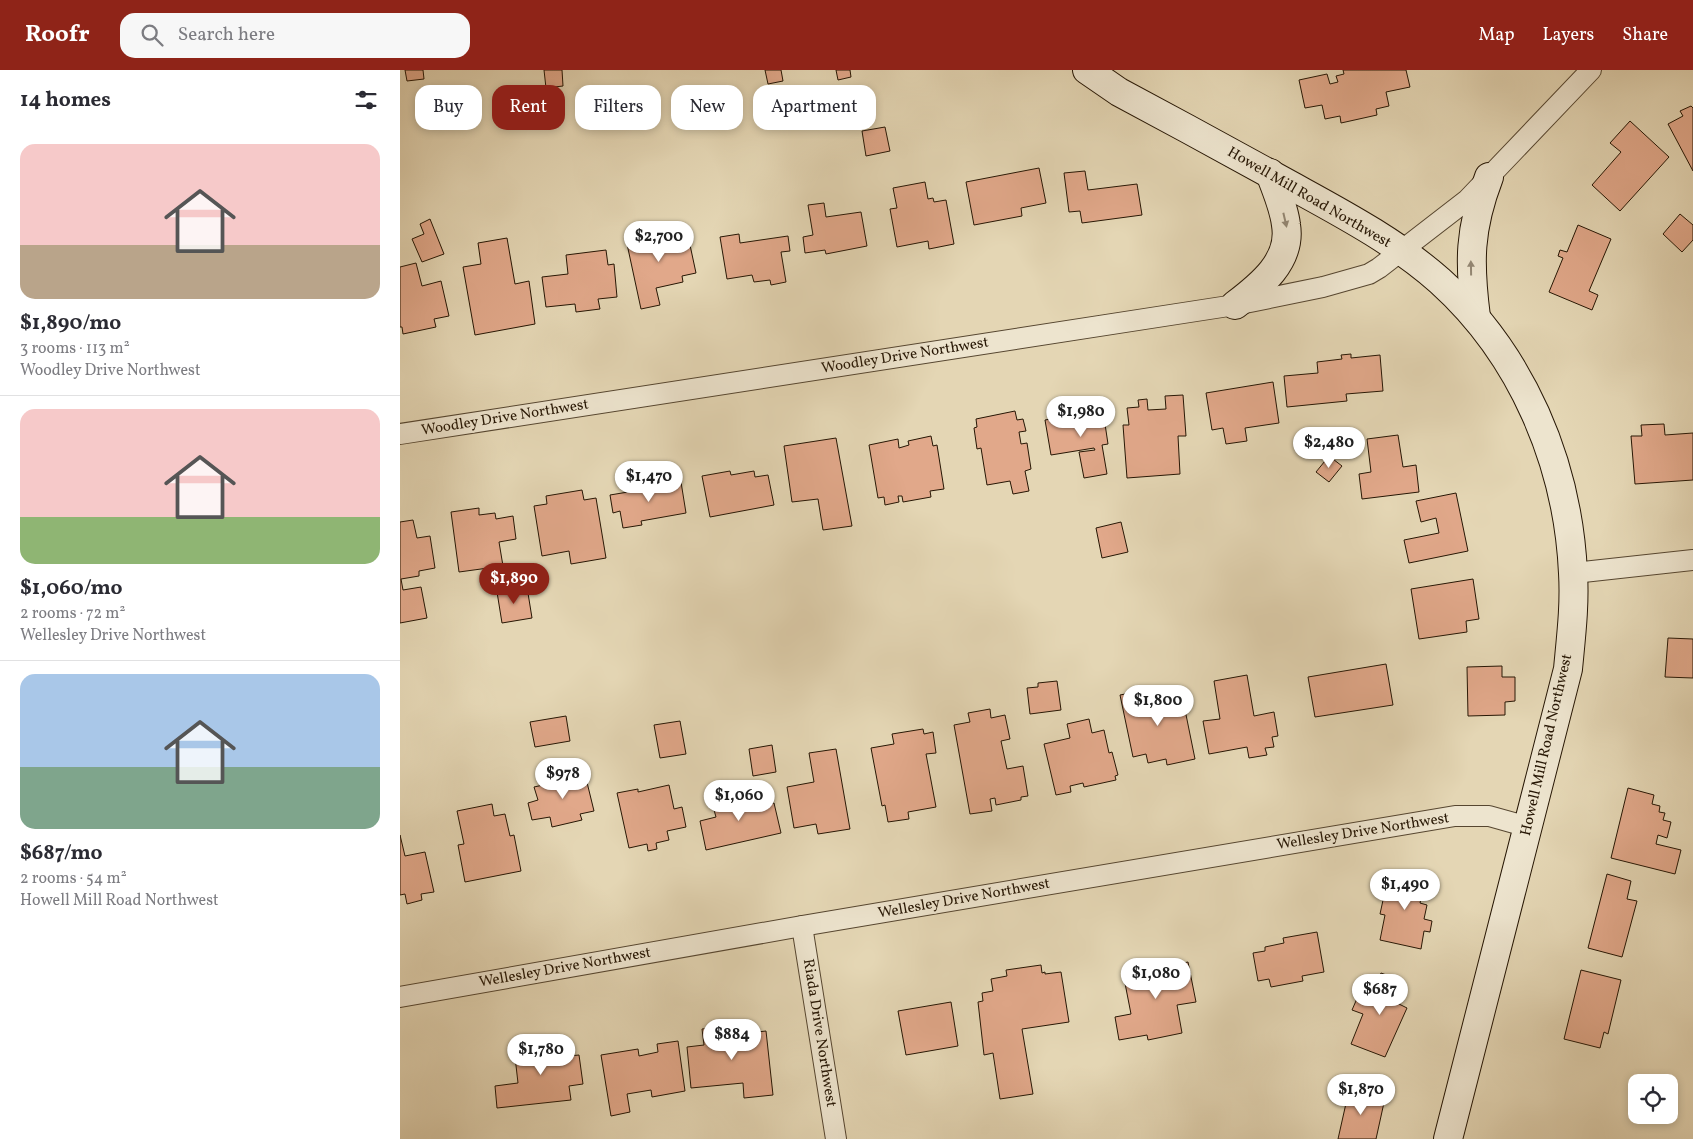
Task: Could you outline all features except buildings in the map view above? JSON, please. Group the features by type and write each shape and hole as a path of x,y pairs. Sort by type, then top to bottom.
{"main road":[{"name":"Howell Mill Road Northwest","path":"1088,70 1119,92 1357,222 1402,251 1440,281 1476,316 1500,347 1523,386 1542,428 1561,488 1569,524 1574,573 1573,623 1568,669 1448,1139"},
{"path":"1235,305 1277,266 1284,250 1287,238 1286,225 1270,174"},
{"path":"1476,316 1470,268 1471,250 1478,212 1489,177"}],"street":[{"name":"Woodley Drive Northwest","path":"400,434 1235,305 1283,297 1369,274 1402,251 1467,200 1591,70"},
{"path":"1574,573 1693,560"},
{"name":"Wellesley Drive Northwest","path":"400,997 802,926 1455,816 1489,816 1528,827"},
{"name":"Riada Drive Northwest","path":"802,926 836,1139"}]}
